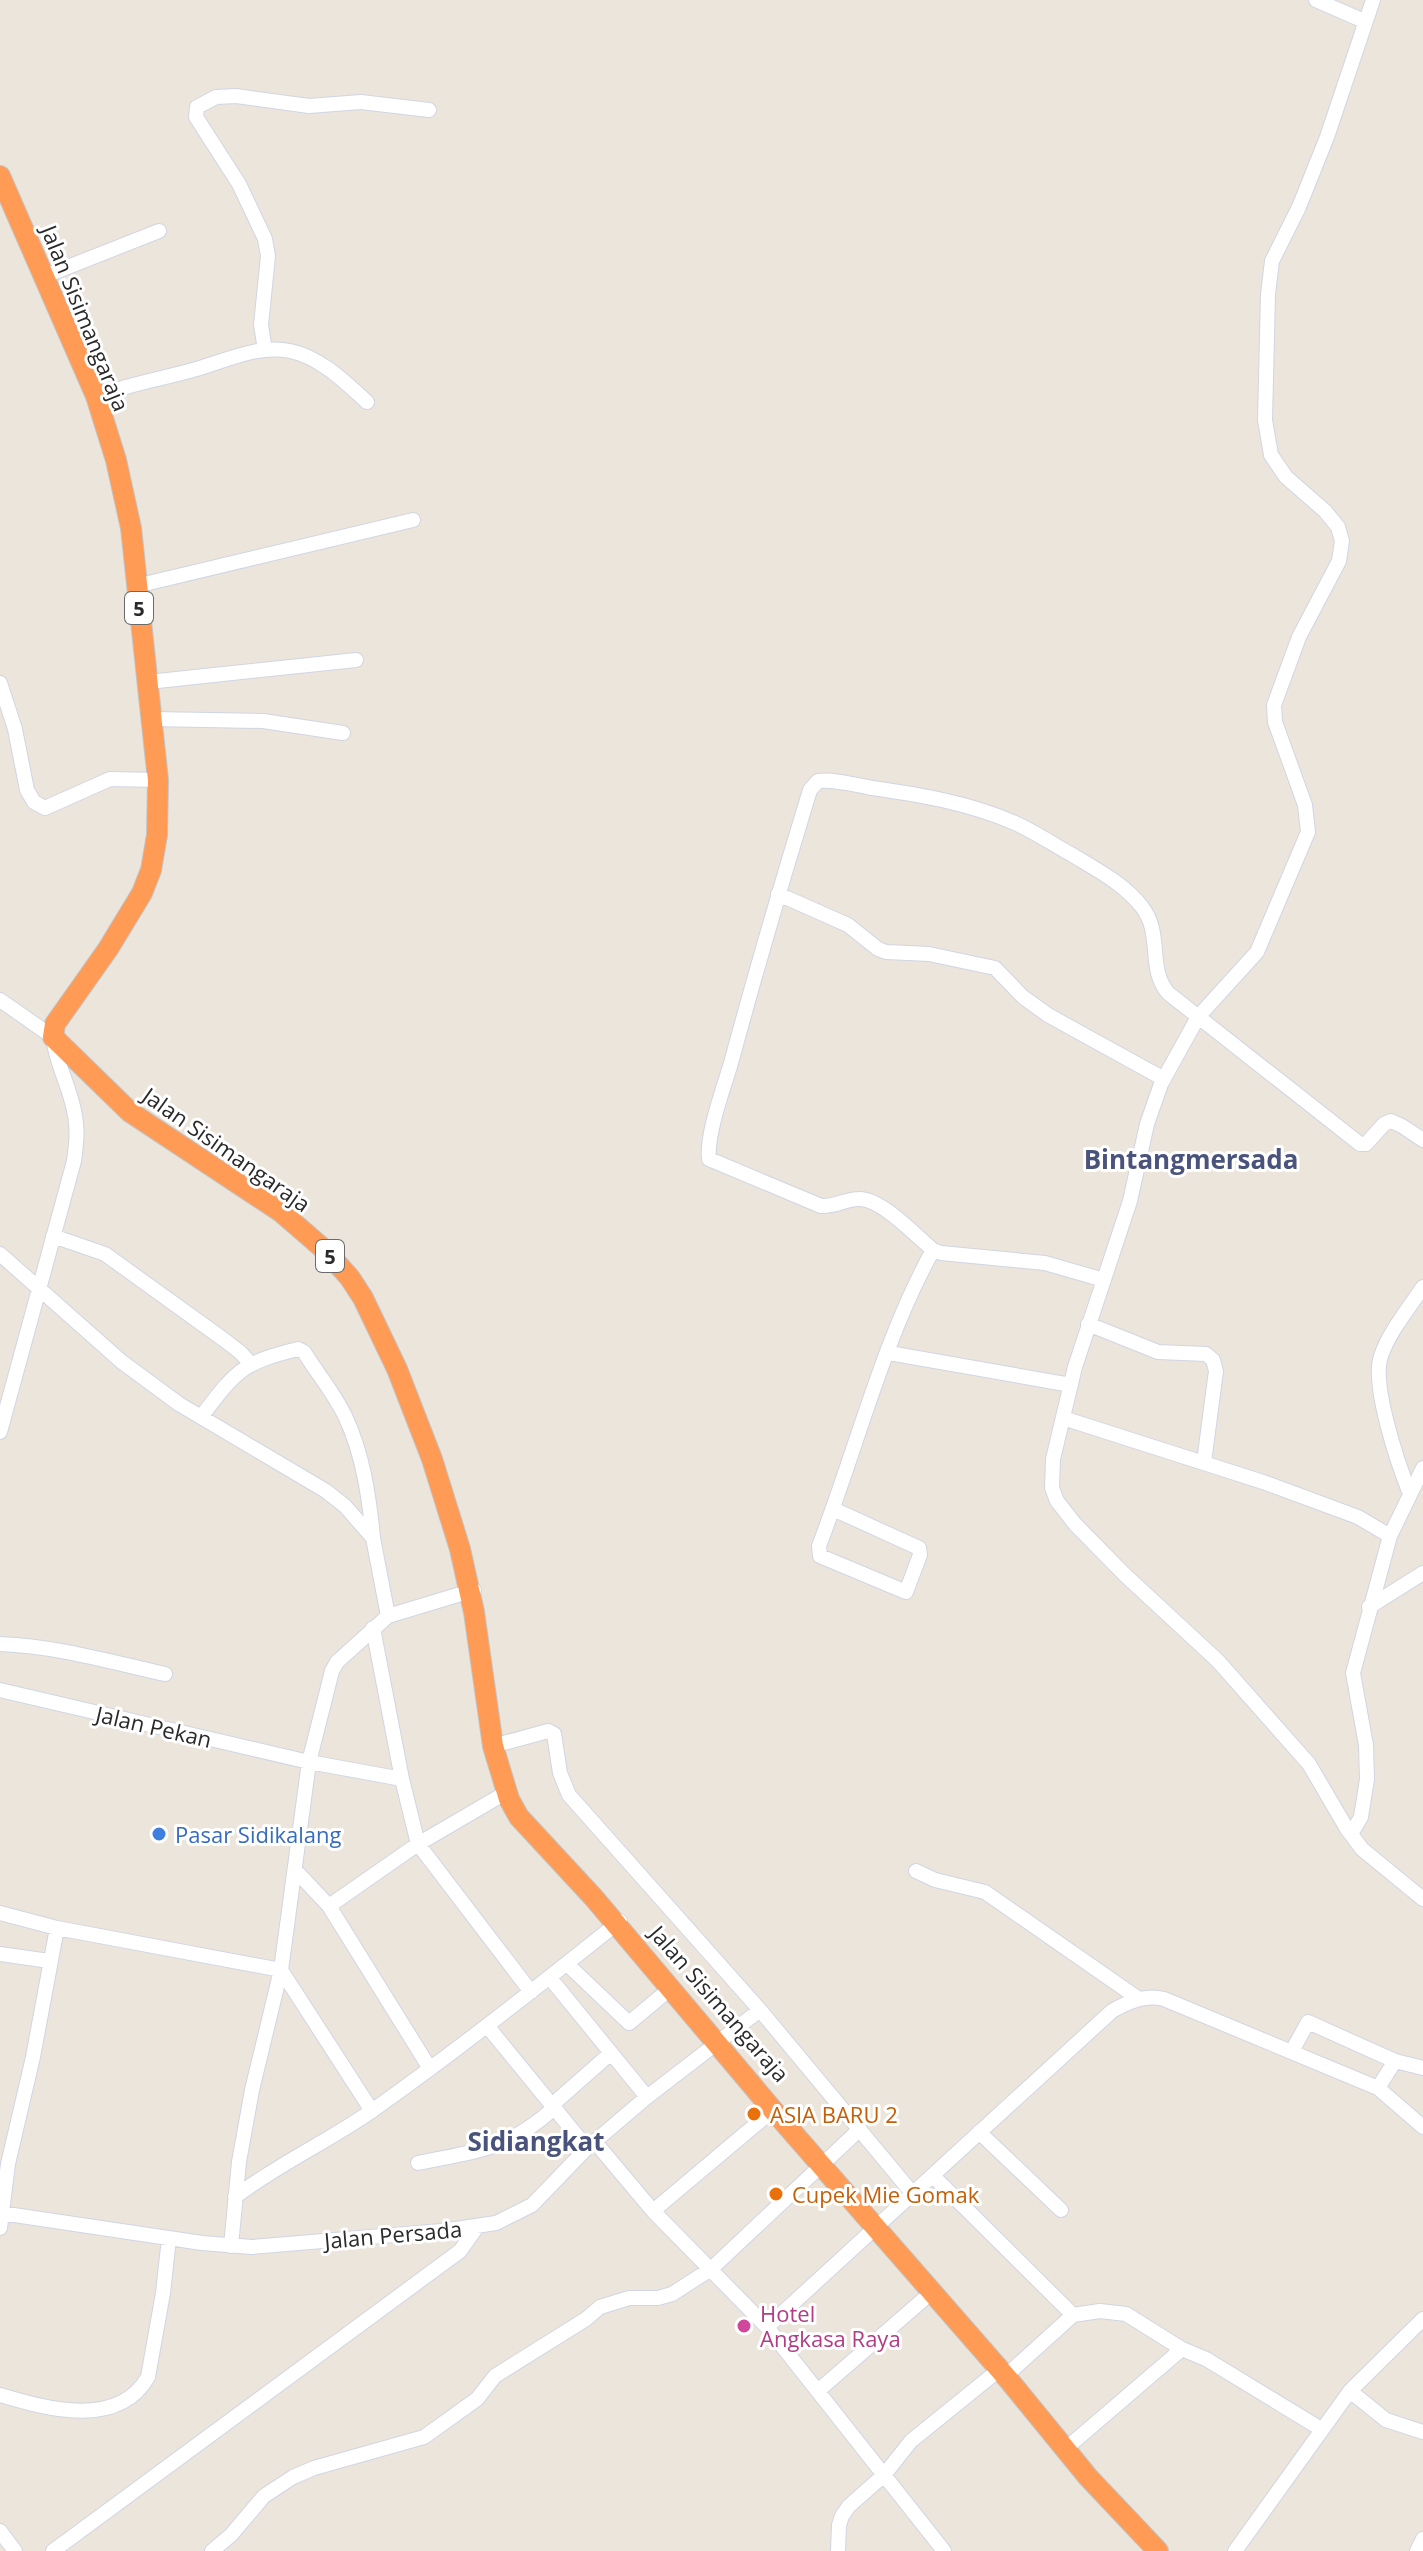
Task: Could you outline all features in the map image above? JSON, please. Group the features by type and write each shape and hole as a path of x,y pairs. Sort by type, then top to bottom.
{"highway":[{"name":"Jalan Sisimangaraja","path":"0,176 96,396 116,460 131,528 158,780 157,835 151,870 142,893 108,949 55,1024 53,1037 130,1112 281,1212 326,1251 350,1278 374,1320 412,1404 432,1459 470,1587 494,1745 513,1808 527,1828 618,1923 719,2041 773,2110 824,2165"},
{"name":"Jalan Sisimangaraja","path":"494,1745 520,1814 618,1923 1092,2474 1167,2551"},
{"name":"Jalan Sisimangaraja","path":"878,2226 932,2292 1005,2371 1088,2477 1158,2551"}],"street":[{"path":"1316,0 1364,21"},
{"path":"1373,0 1327,137 1299,207 1272,261 1268,294 1265,420 1271,455 1286,477 1325,511 1338,527 1342,541 1339,561 1299,637 1274,705 1275,722 1305,805 1308,832 1257,952 1198,1017 1164,1079 1147,1124 1130,1201 1088,1324 1071,1385 1052,1469 1052,1488 1057,1501 1075,1524 1228,1672 1309,1764 1362,1849 1423,1899"},
{"path":"265,350 261,325 268,256 265,239 239,184 196,117 197,107 223,96 309,106 361,102 429,110"},
{"path":"45,276 159,231"},
{"path":"96,396 265,350 287,350 336,374 367,402"},
{"path":"136,586 413,520"},
{"path":"148,682 356,660"},
{"path":"0,683 15,729 27,790 34,802 45,808 56,805 110,779 158,780"},
{"path":"151,719 263,721 343,733"},
{"path":"1104,1280 1045,1263 933,1250 872,1201 857,1199 821,1206 709,1159 708,1149 720,1100 778,894 810,790 818,781 941,798 963,804 1016,824 1108,876 1143,909 1154,931 1159,982 1168,993 1360,1144 1366,1144 1384,1124 1391,1121 1423,1140"},
{"path":"778,894 848,925 886,952 929,954 995,968 1023,997 1048,1015 1164,1079"},
{"path":"0,1000 53,1037 56,1060 75,1114 77,1133 74,1161 0,1432"},
{"path":"53,1236 105,1254 240,1352 250,1363"},
{"path":"833,1509 919,1548 920,1555 906,1592 820,1556 819,1546 889,1353 933,1250"},
{"path":"0,1254 122,1362 201,1417 326,1491 345,1506 373,1538"},
{"path":"1410,1494 1399,1466 1378,1372 1383,1350 1423,1287"},
{"path":"1088,1324 1158,1352 1206,1354 1213,1360 1216,1371 1204,1462"},
{"path":"201,1417 225,1384 250,1363 293,1350 304,1352 345,1415 361,1459 388,1616"},
{"path":"889,1353 1071,1385"},
{"path":"1063,1418 1204,1462 1358,1517 1390,1536"},
{"path":"1351,1834 1361,1817 1366,1798 1366,1745 1353,1673 1390,1536 1423,1468"},
{"path":"1369,1607 1423,1573"},
{"path":"231,2246 239,2162 252,2090 281,1970 309,1762 332,1671 337,1662 388,1616 470,1587"},
{"path":"373,1628 402,1779 418,1844 531,1992"},
{"path":"0,1644 20,1643 165,1674"},
{"name":"Jalan Pekan","path":"0,1690 309,1762 402,1779"},
{"path":"494,1745 548,1731 554,1734 560,1773 569,1795 760,2010 913,2194"},
{"path":"329,1906 418,1844 507,1792"},
{"path":"296,1871 329,1906 429,2067"},
{"path":"916,1871 935,1880 985,1892 1139,1999"},
{"path":"0,1913 57,1928 281,1970 372,2111"},
{"path":"235,2197 259,2179 372,2111 488,2027 618,1923"},
{"path":"0,2228 8,2164 33,2057 57,1928"},
{"path":"0,1954 49,1961"},
{"path":"567,1964 629,2023 671,1988"},
{"path":"550,1978 647,2097"},
{"path":"767,2327 1112,2011 1139,1999 1164,1999 1378,2088 1423,2127"},
{"name":"Jalan Persada","path":"1,2213 252,2247 442,2231 496,2223 532,2205 591,2145 647,2097 760,2010"},
{"path":"1292,2051 1308,2022 1395,2061 1423,2068"},
{"path":"488,2027 553,2106 767,2327 944,2551"},
{"path":"418,2163 497,2147 525,2131 611,2053"},
{"path":"1378,2088 1395,2061"},
{"path":"653,2211 773,2110"},
{"path":"212,2551 231,2535 264,2496 293,2477 314,2468 424,2437 477,2399 495,2376 600,2307 629,2298 658,2298 672,2294 711,2269 860,2129"},
{"path":"979,2132 1061,2210"},
{"path":"239,2162 259,2179"},
{"path":"933,2176 1073,2315"},
{"path":"53,2551 460,2251 477,2227"},
{"path":"442,2231 453,2235 460,2251"},
{"path":"0,2395 45,2407 97,2411 126,2401 141,2389 148,2377 169,2238"},
{"path":"819,2390 932,2292"},
{"path":"838,2551 837,2537 842,2516 884,2475 911,2441 1005,2371 1073,2315 1100,2311 1126,2314 1321,2429"},
{"path":"1242,2549 1321,2429 1350,2391 1423,2319"},
{"path":"1070,2445 1182,2349"},
{"path":"1350,2391 1386,2420 1423,2432"},
{"path":"0,2531 15,2551"},
{"path":"1417,2551 1423,2539"}],"place":[{"name":"Pasar Sidikalang","path":"159,1834"},
{"name":"ASIA BARU 2","path":"754,2114"},
{"name":"Cupek Mie Gomak","path":"776,2194"},
{"name":"Hotel Angkasa Raya","path":"744,2326"}],"district":[{"name":"Bintangmersada","path":"1191,1159"},
{"name":"Sidiangkat","path":"536,2141"}]}
